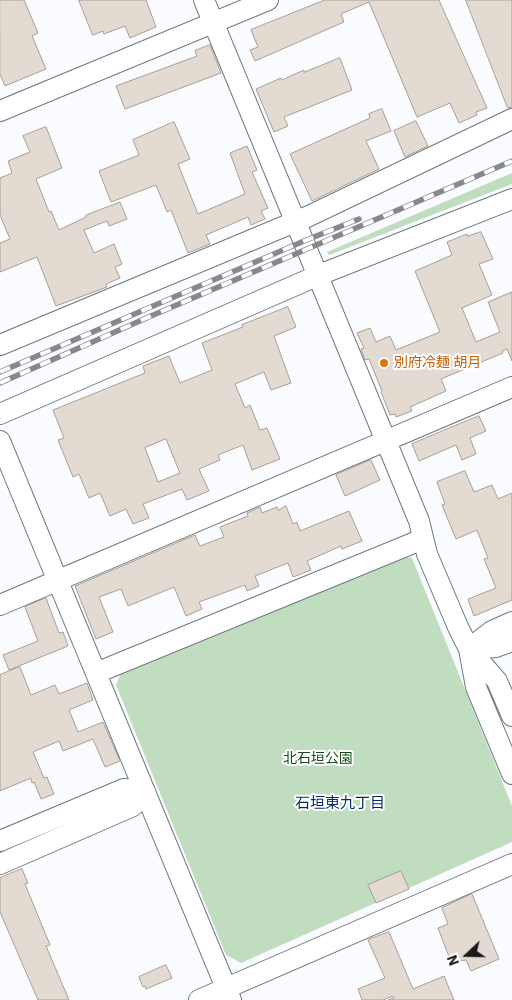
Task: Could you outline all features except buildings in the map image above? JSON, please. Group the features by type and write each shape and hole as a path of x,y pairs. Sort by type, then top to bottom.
{"street":[{"path":"204,0 419,521 427,554 458,627 470,649 497,681 512,716"},
{"path":"0,111 268,0"},
{"path":"0,345 296,222 512,119"},
{"path":"0,414 319,275 512,199"},
{"path":"0,605 512,387"},
{"path":"0,441 229,994"},
{"path":"96,673 423,539"},
{"path":"470,649 492,631 512,622"},
{"path":"470,649 496,647 512,640"},
{"path":"470,649 476,687 512,774"},
{"path":"0,841 124,789 144,791"},
{"path":"0,864 133,806 144,791"},
{"path":"199,1000 229,994 512,864"}],"green space":[{"path":"512,173 512,184 329,255 327,252"},
{"name":"北石垣公園","path":"401,556 412,558 512,806 512,842 241,963 226,955 116,685 121,673"}],"railway":[{"path":"0,383 512,161"},
{"path":"0,372 359,219"}],"place":[{"name":"別府冷麺 胡月","path":"384,363"}],"district":[{"name":"石垣東九丁目","path":"340,804"}]}
